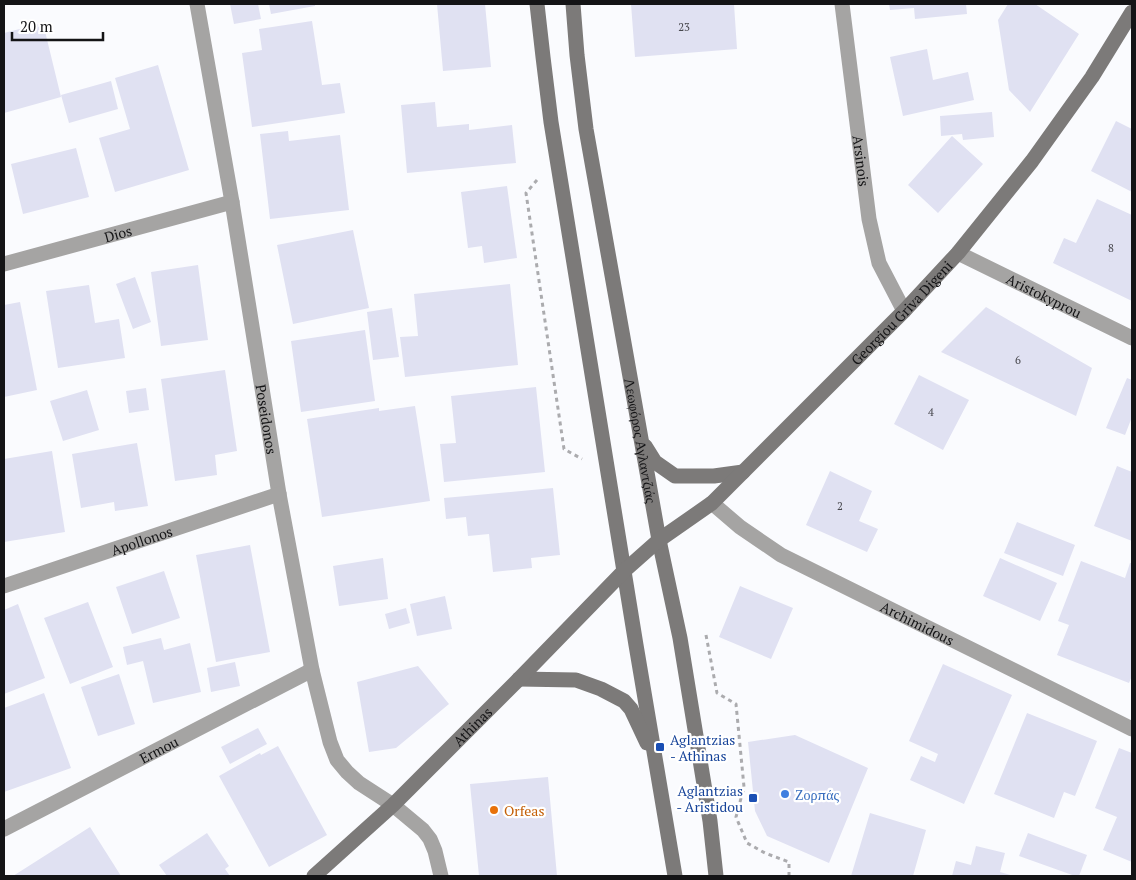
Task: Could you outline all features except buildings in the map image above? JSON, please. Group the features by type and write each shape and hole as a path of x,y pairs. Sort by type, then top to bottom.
{"main road":[{"path":"537,4 551,122 675,876"},
{"name":"Λεωφόρος Αγλαντζιάς","path":"573,4 586,129 659,540 680,638 710,821 716,876"},
{"name":"Georgiou Griva Digeni","path":"624,571 659,540 712,503 904,311 958,253 1032,161 1092,77 1132,12"},
{"path":"641,440 655,462 675,476 714,476 743,472"},
{"name":"Athinas","path":"314,876 393,805 519,680 624,571"},
{"path":"519,680 576,680 601,688 624,701 631,709 655,761"}],"street":[{"name":"Poseidonos","path":"197,4 232,202 279,494 312,670 330,742 337,760 347,772 359,783 393,805 430,839 441,876"},
{"name":"Arsinois","path":"842,4 869,219 879,263 904,311"},
{"name":"Dios","path":"4,264 232,202"},
{"name":"Aristokyprou","path":"958,253 1132,338"},
{"name":"Apollonos","path":"4,586 279,494"},
{"name":"Archimidous","path":"712,503 740,527 781,555 1132,729"},
{"name":"Ermou","path":"4,829 312,670"}],"path":[{"path":"538,180 526,193 564,448 584,460"},
{"path":"706,635 717,693 736,704 744,788 736,817 746,843 789,862 788,876"}],"place":[{"name":"Aglantzias - Athinas","path":"660,747"},
{"name":"Ζορπάς","path":"785,794"},
{"name":"Aglantzias - Aristidou","path":"753,798"},
{"name":"Orfeas","path":"494,810"}]}
